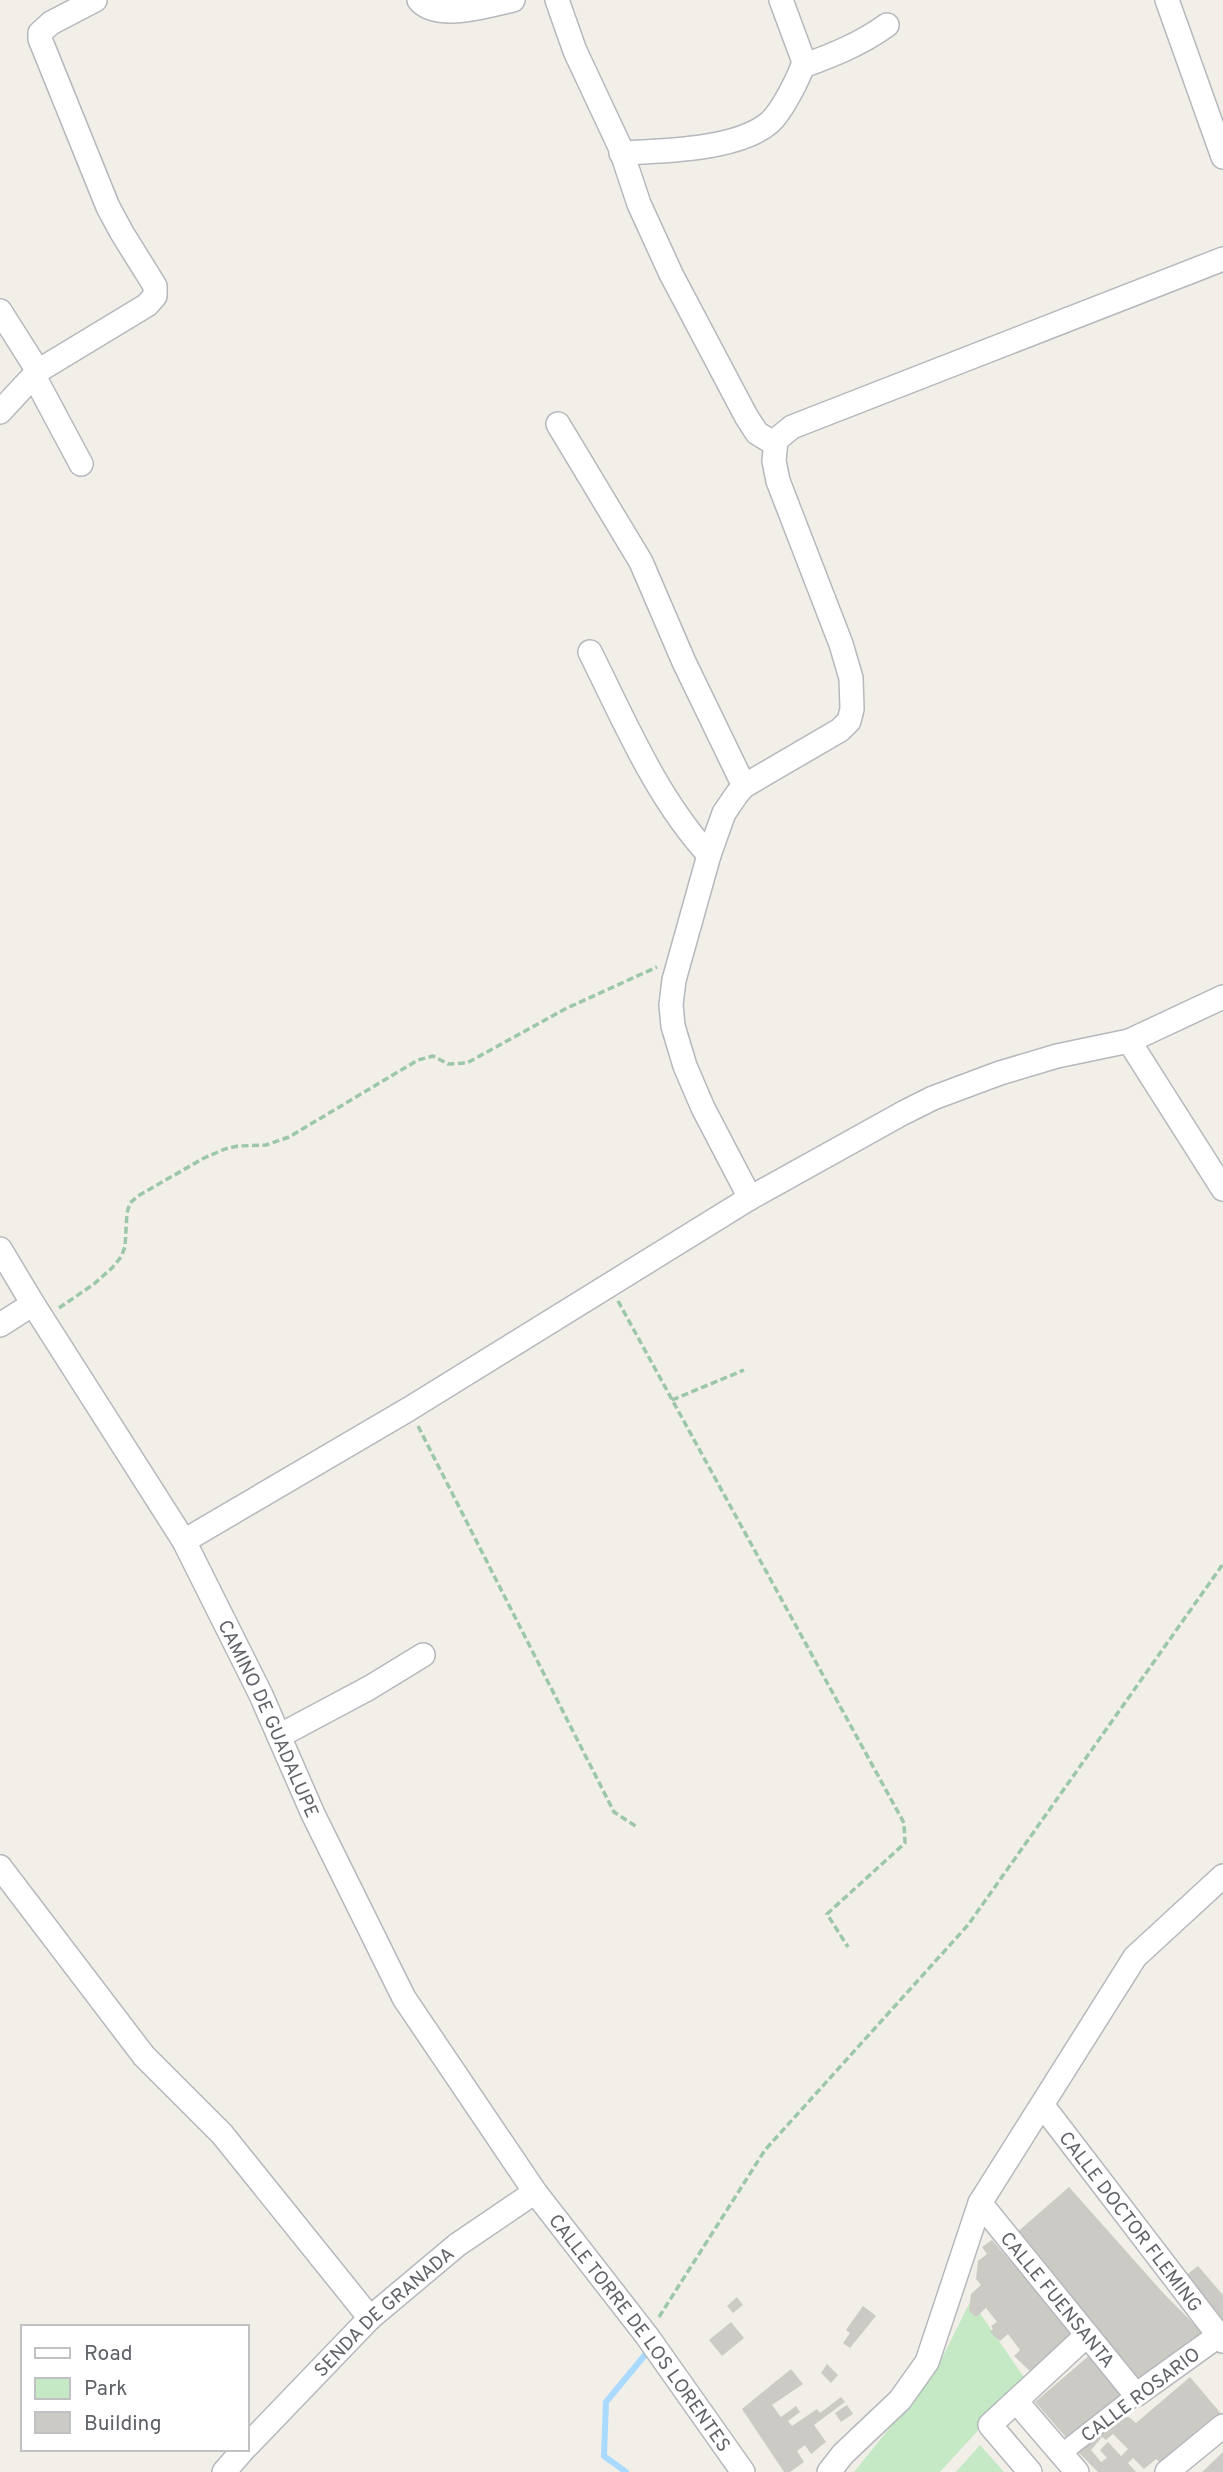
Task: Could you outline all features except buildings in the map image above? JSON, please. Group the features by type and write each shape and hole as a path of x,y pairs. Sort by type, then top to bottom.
{"street":[{"path":"0,412 36,374 147,305 155,296 155,286 108,207 40,39 40,33 51,23 94,0"},
{"path":"419,0 428,8 438,11 456,11 513,0"},
{"path":"557,0 584,72 671,274 746,416 757,433 775,444"},
{"path":"621,153 696,148 755,132 771,121 803,66 803,54 781,0"},
{"path":"1167,0 1223,158"},
{"path":"803,66 840,52 887,25"},
{"path":"750,1198 702,1108 673,1026 671,1005 679,958 724,813 744,786 840,730 849,721 853,693 841,644 778,481 774,461 775,444 781,434 792,427 1223,259"},
{"path":"0,311 36,374 80,464"},
{"path":"558,424 641,562 684,662 744,786"},
{"path":"590,652 661,791 687,832 709,855"},
{"path":"184,1541 409,1409 750,1198 933,1098 1000,1073 1057,1056 1129,1041 1223,997"},
{"path":"1129,1041 1223,1189"},
{"name":"CAMINO DE GUADALUPE","path":"0,1249 184,1541 261,1695 313,1814 404,1998 535,2192"},
{"path":"0,1325 38,1312"},
{"path":"279,1736 369,1688 423,1655"},
{"path":"0,1867 144,2056 222,2134 370,2318"},
{"path":"829,2472 843,2454 900,2400 927,2362 980,2203 1135,1957 1223,1876"},
{"name":"CALLE DOCTOR FLEMING","path":"1043,2106 1221,2338"},
{"name":"CALLE TORRE DE LOS LORENTES","path":"535,2192 647,2336 743,2472"},
{"name":"SENDA DE GRANADA","path":"248,2445 370,2318 457,2245 535,2192"},
{"name":"CALLE FUENSANTA","path":"980,2203 1136,2395"},
{"path":"1030,2472 990,2425 1086,2336"},
{"name":"CALLE ROSARIO","path":"1062,2453 1136,2395 1221,2338"},
{"path":"1016,2400 1077,2472"},
{"path":"1172,2471 1223,2426"},
{"name":"SENDA DE GRANADA","path":"223,2472 242,2451"}],"path":[{"path":"38,1312 94,1284 113,1268 125,1247 130,1203 156,1185 225,1149 275,1143 418,1060 433,1056 448,1064 467,1063 565,1009 622,981 679,958"},
{"path":"609,1284 904,1823 905,1843 827,1914 848,1947"},
{"path":"672,1400 744,1370"},
{"path":"409,1409 614,1812 637,1827"},
{"path":"647,2336 765,2150 968,1925 1223,1564"}],"green space":[{"path":"971,2300 1025,2379 940,2472 854,2472 935,2372"},
{"path":"980,2445 1004,2472 956,2472"}],"waterway":[{"path":"626,2472 604,2456 606,2402 645,2355"}]}
